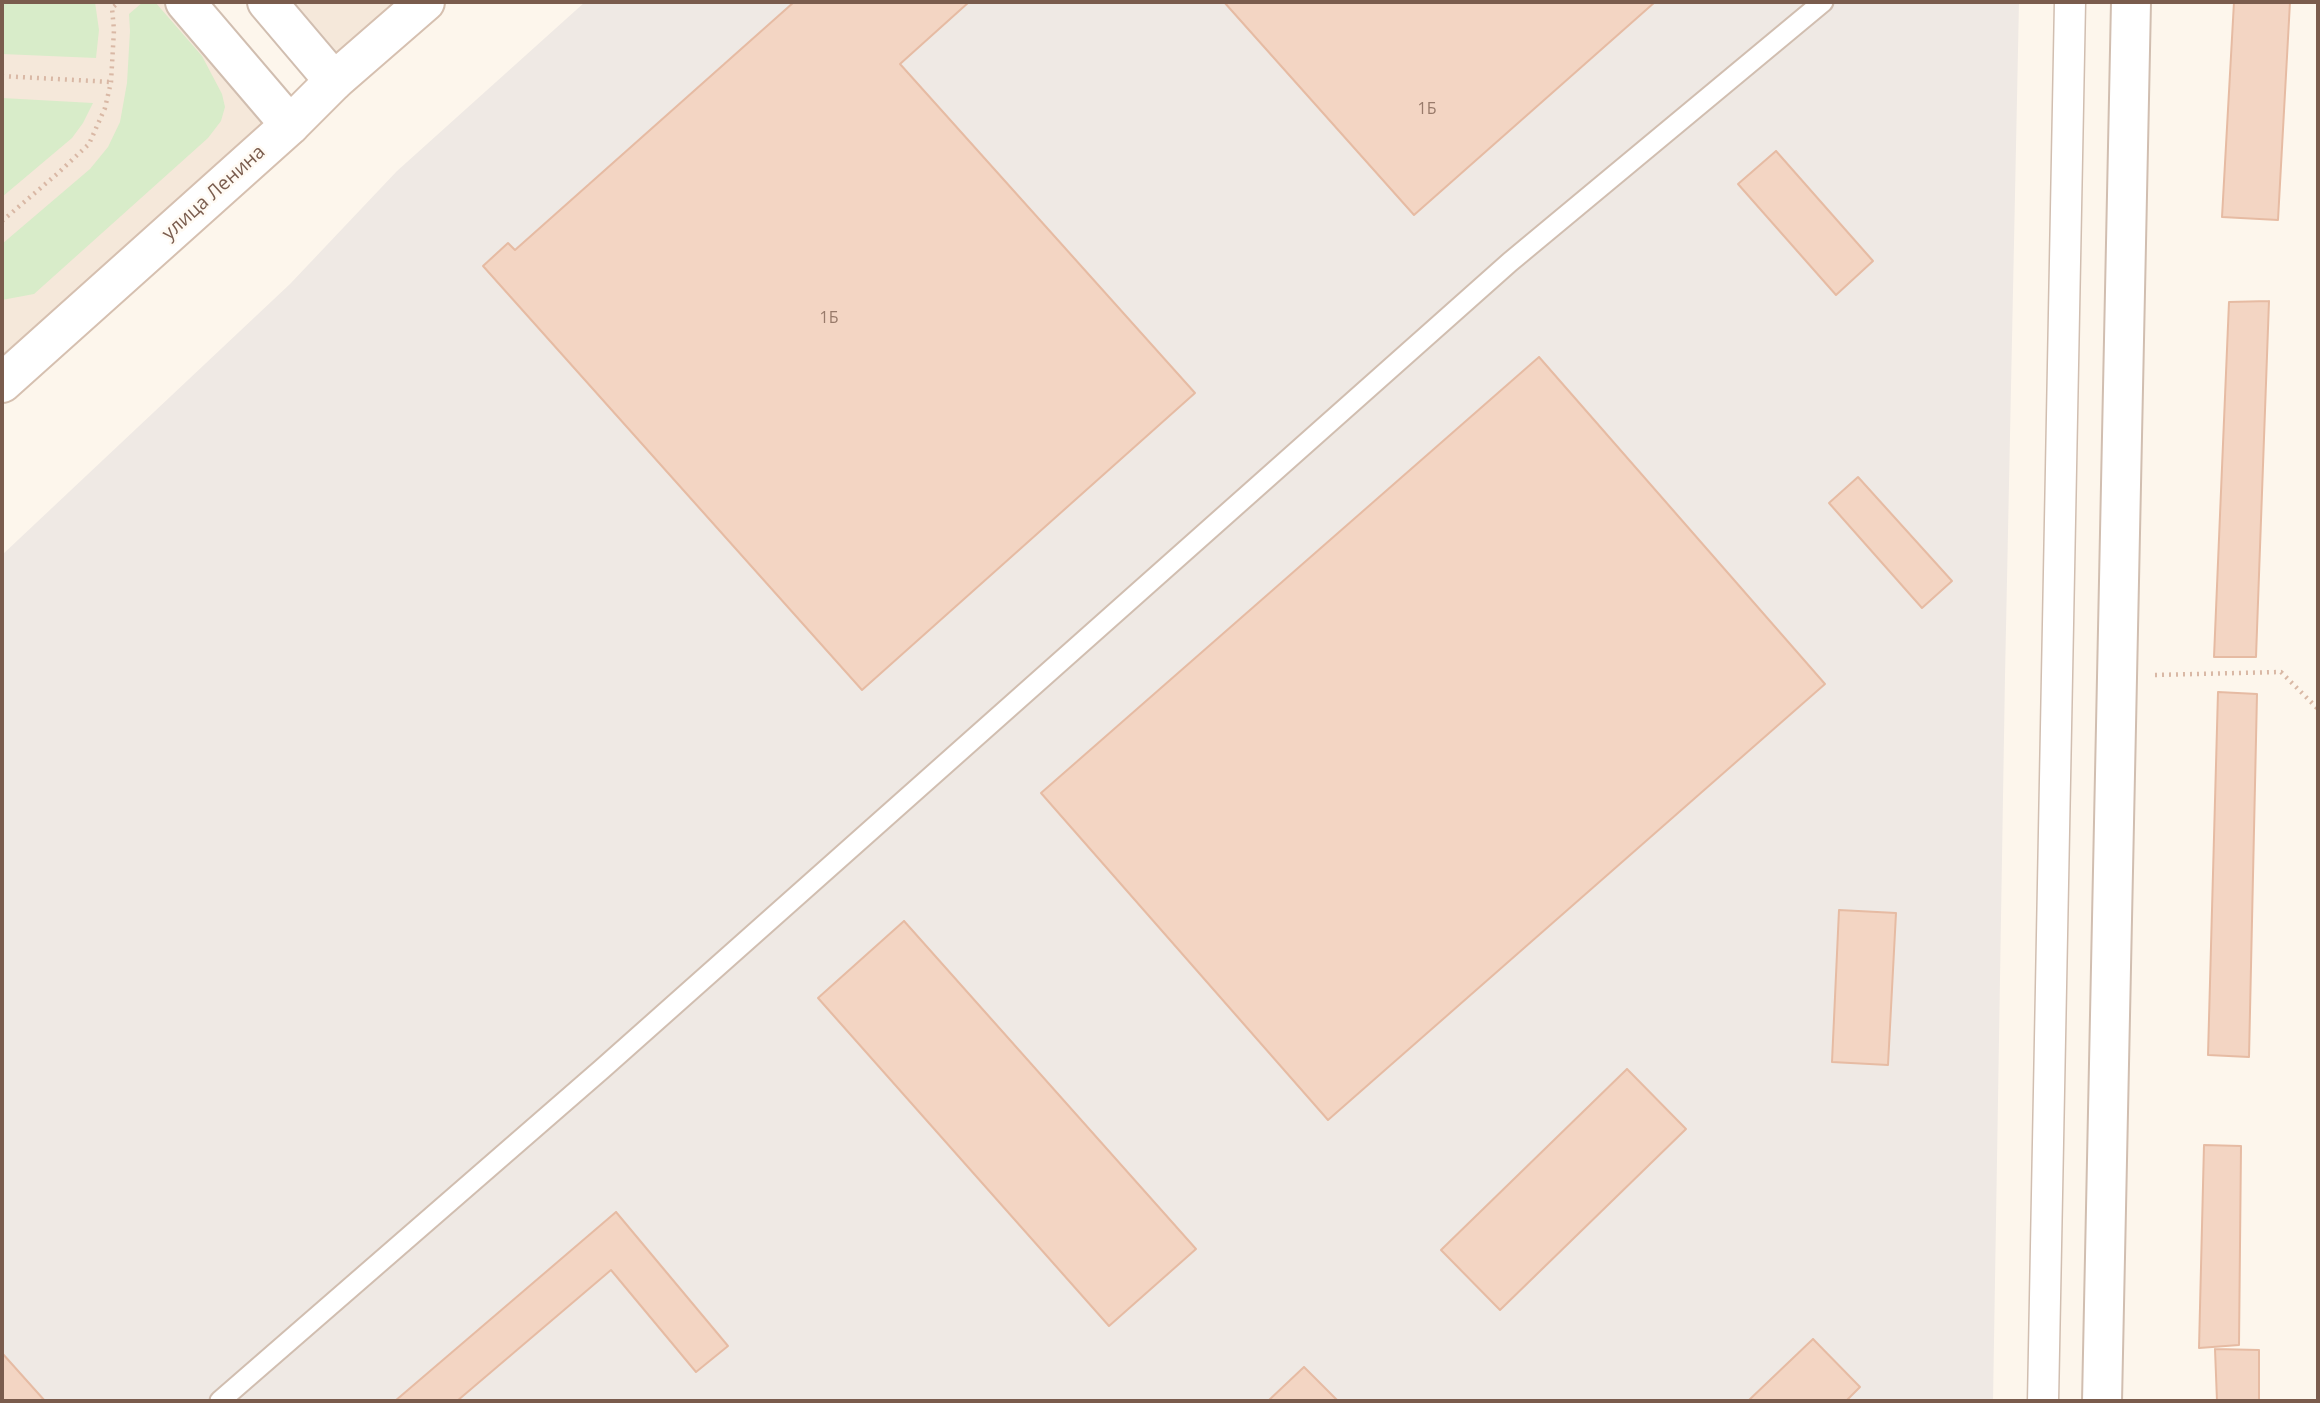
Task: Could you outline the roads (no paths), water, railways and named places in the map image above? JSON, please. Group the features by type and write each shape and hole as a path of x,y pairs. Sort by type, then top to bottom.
{"street":[{"path":"185,2 290,125"},
{"path":"267,2 334,81"},
{"name":"улица Ленина","path":"2,383 290,125 334,81 425,2"},
{"path":"2043,1401 2070,2"},
{"path":"2102,1401 2131,2"}],"lane":[{"path":"220,1401 602,1069 1510,262 1823,2"}]}
